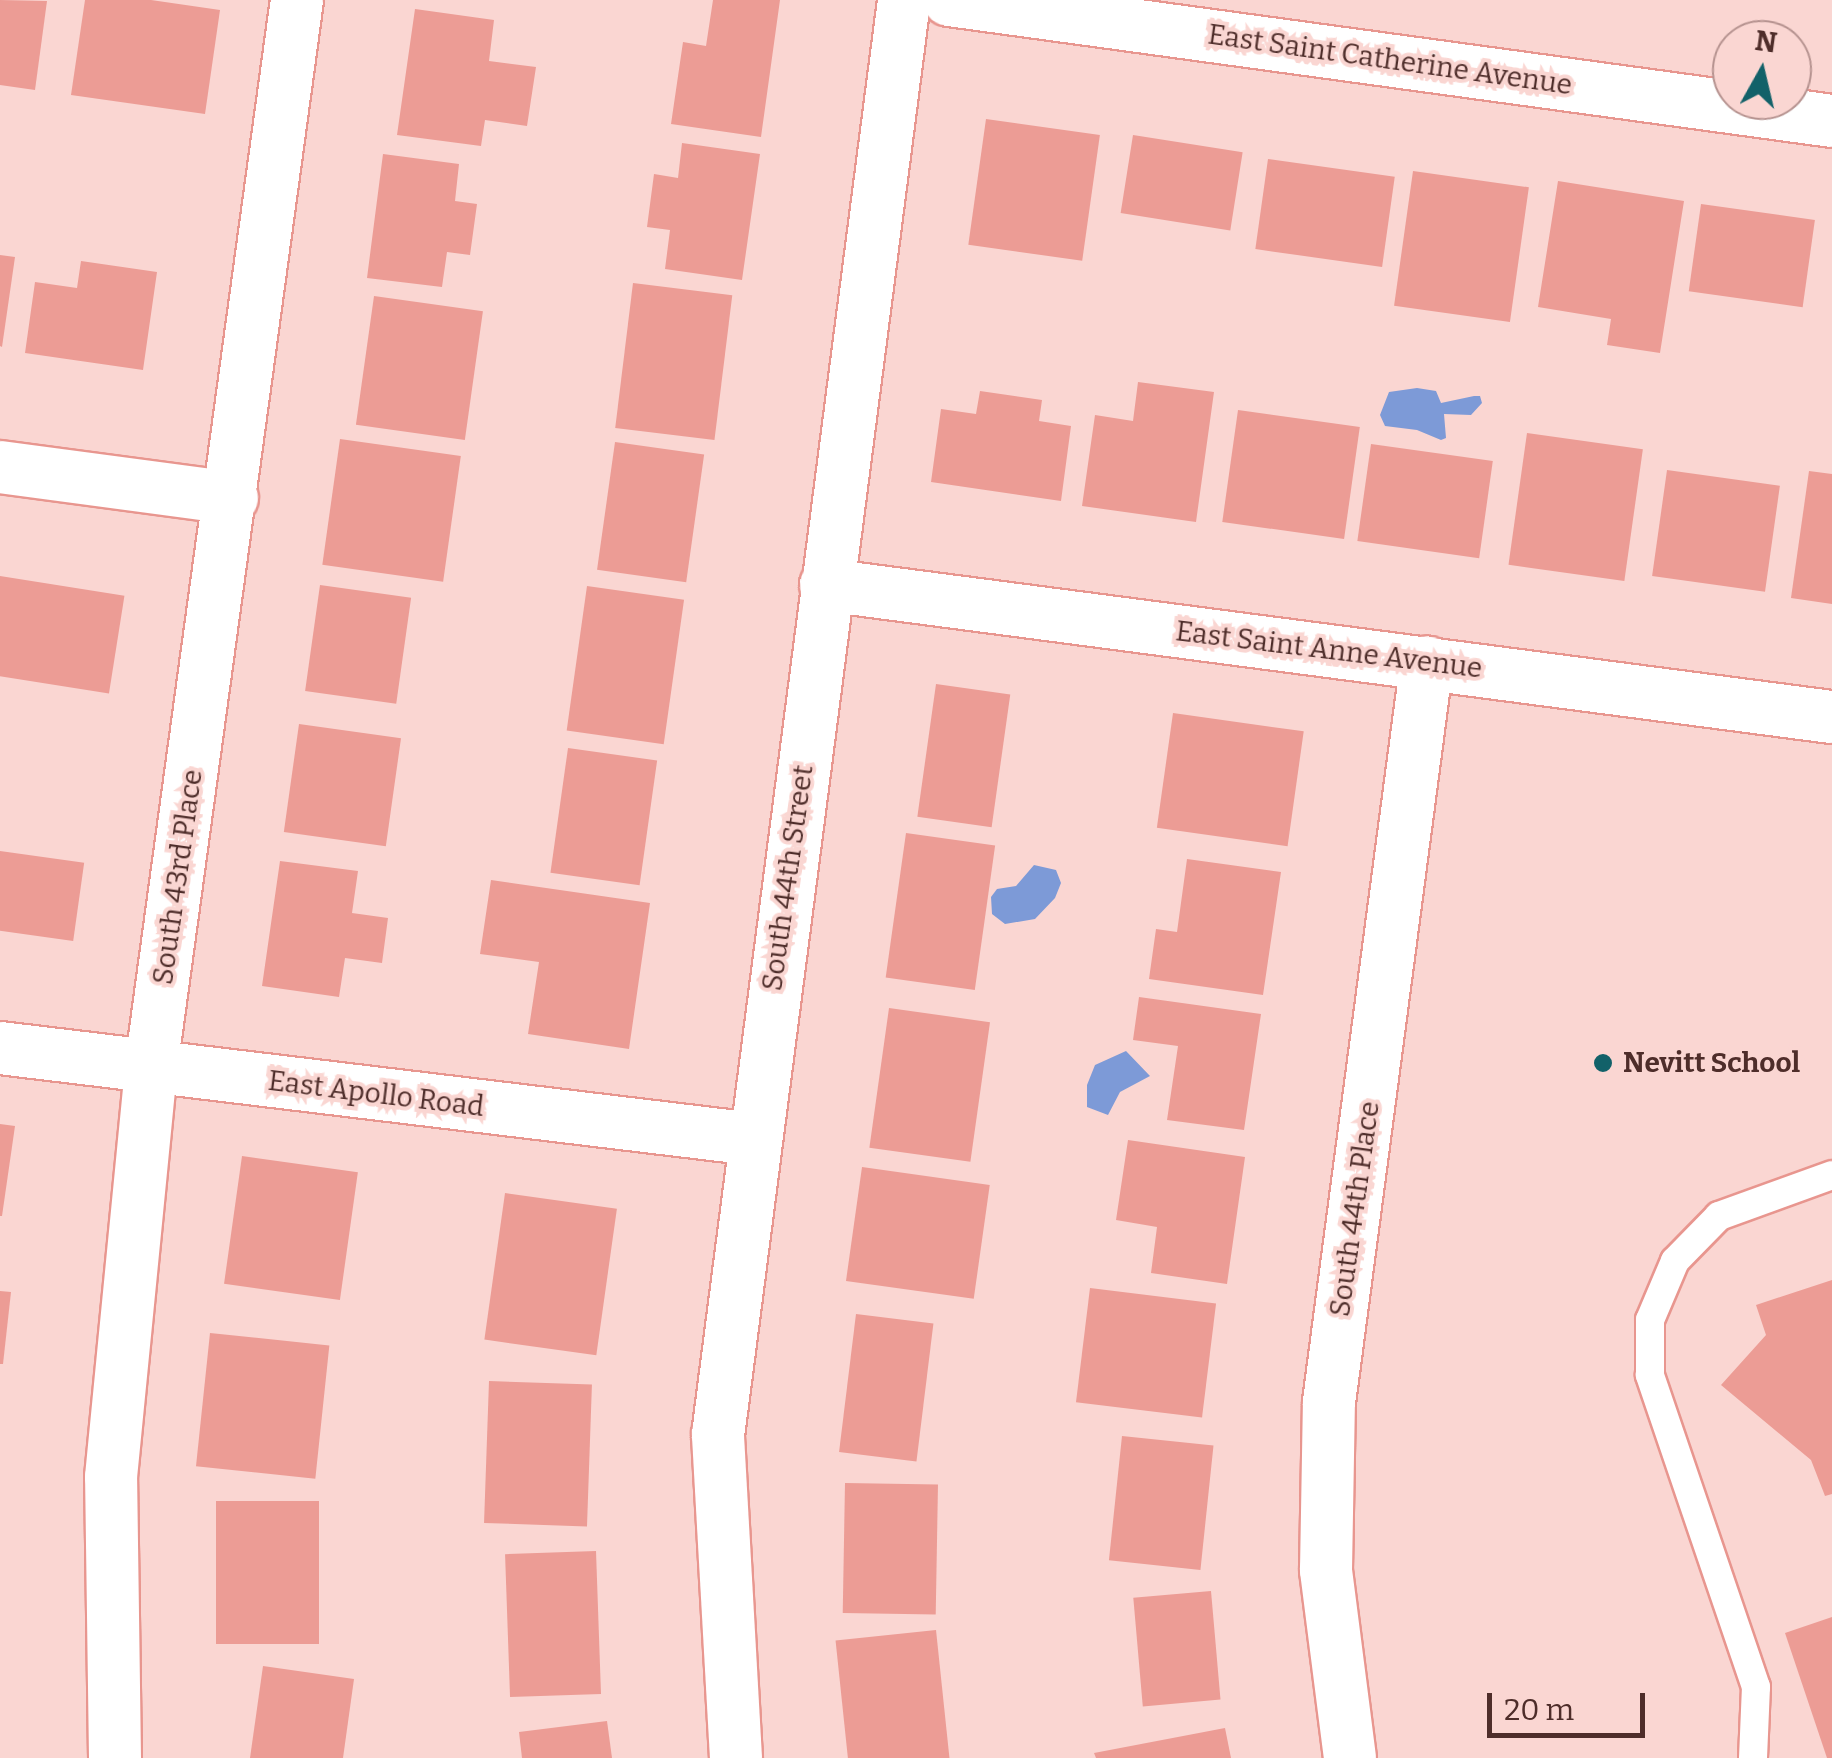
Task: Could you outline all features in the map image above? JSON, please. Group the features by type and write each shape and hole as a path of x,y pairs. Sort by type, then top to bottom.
{"street":[{"name":"South 43rd Place","path":"115,1758 112,1476 150,1067 232,498 297,0"},
{"name":"South 44th Street","path":"736,1758 718,1436 753,1138 904,0"},
{"name":"East Saint Catherine Avenue","path":"948,0 1832,120"},
{"path":"0,466 232,498"},
{"name":"East Saint Anne Avenue","path":"826,586 1832,717"},
{"name":"South 44th Place","path":"1350,1758 1326,1570 1329,1402 1428,662"},
{"name":"East Apollo Road","path":"0,1048 753,1138"}],"lane":[{"path":"1752,1758 1756,1687 1650,1375 1650,1320 1675,1261 1719,1216 1832,1175"}],"water":[{"path":"1417,388 1436,391 1441,403 1480,396 1482,403 1471,415 1444,414 1446,438 1441,440 1417,430 1385,426 1380,415 1389,392"},
{"path":"1034,865 1056,870 1061,883 1055,898 1035,919 1005,924 992,914 991,897 997,889 1016,886"},
{"path":"1126,1051 1150,1076 1120,1092 1108,1115 1087,1107 1087,1085 1095,1065"}],"building":[{"path":"0,0 47,1 35,90 0,85"},
{"path":"85,0 151,0 220,10 205,114 71,95"},
{"path":"713,0 780,0 761,137 671,124 683,42 706,46"},
{"path":"415,9 494,20 489,61 536,67 527,126 485,120 481,146 397,135"},
{"path":"986,119 1100,135 1082,261 968,245"},
{"path":"1133,135 1243,152 1230,230 1121,213"},
{"path":"682,143 760,154 742,280 665,269 670,230 647,227 654,174 678,178"},
{"path":"383,154 459,164 455,201 477,204 470,255 447,252 442,287 367,278"},
{"path":"1268,159 1395,177 1382,267 1255,249"},
{"path":"1413,171 1529,187 1510,322 1394,306"},
{"path":"1558,181 1684,201 1660,353 1607,345 1611,319 1538,307"},
{"path":"1701,204 1815,220 1803,307 1689,291"},
{"path":"0,255 15,257 2,347 0,346"},
{"path":"81,261 157,272 143,370 25,353 35,282 77,288"},
{"path":"633,283 732,295 714,440 615,428"},
{"path":"374,296 483,311 465,440 356,425"},
{"path":"1138,382 1214,392 1196,522 1082,506 1095,415 1133,421"},
{"path":"980,391 1042,400 1039,421 1071,426 1061,501 931,482 941,409 976,414"},
{"path":"1238,410 1360,427 1344,539 1222,522"},
{"path":"1527,433 1643,449 1624,581 1508,565"},
{"path":"340,439 461,456 443,582 322,565"},
{"path":"615,442 704,455 686,582 597,570"},
{"path":"1371,444 1493,461 1479,558 1357,541"},
{"path":"1667,470 1780,486 1765,592 1652,576"},
{"path":"1809,471 1832,474 1832,604 1791,598"},
{"path":"0,576 124,596 109,693 0,676"},
{"path":"320,585 411,598 396,704 305,691"},
{"path":"587,586 684,600 664,744 567,731"},
{"path":"936,684 1010,694 992,827 917,817"},
{"path":"1173,713 1304,731 1288,846 1157,828"},
{"path":"299,724 401,738 386,846 284,832"},
{"path":"568,748 657,761 640,885 550,873"},
{"path":"906,833 995,846 975,990 886,978"},
{"path":"0,851 84,863 73,941 0,931"},
{"path":"1187,859 1281,872 1263,995 1149,979 1156,929 1177,932"},
{"path":"280,861 358,871 352,913 388,918 382,963 345,958 339,997 262,986"},
{"path":"491,880 650,903 629,1049 528,1034 539,962 480,954"},
{"path":"1139,997 1261,1014 1244,1130 1167,1120 1178,1046 1133,1040"},
{"path":"889,1008 990,1022 970,1162 869,1148"},
{"path":"0,1124 15,1126 2,1216 0,1216"},
{"path":"1128,1140 1245,1157 1227,1284 1151,1273 1157,1227 1116,1220"},
{"path":"242,1156 358,1172 340,1300 224,1284"},
{"path":"862,1167 990,1185 974,1299 846,1281"},
{"path":"505,1193 617,1209 596,1355 484,1340"},
{"path":"1832,1280 1832,1494 1825,1496 1811,1460 1721,1385 1766,1335 1756,1305"},
{"path":"1090,1288 1216,1303 1202,1418 1076,1402"},
{"path":"0,1291 11,1292 3,1364 0,1364"},
{"path":"856,1314 933,1324 916,1461 839,1452"},
{"path":"210,1333 329,1346 315,1479 196,1466"},
{"path":"489,1381 592,1385 587,1527 484,1523"},
{"path":"1122,1436 1213,1446 1200,1570 1109,1560"},
{"path":"845,1483 938,1485 936,1615 843,1613"},
{"path":"216,1501 319,1501 319,1644 216,1644"},
{"path":"596,1551 601,1694 510,1697 505,1554"},
{"path":"1211,1591 1220,1700 1143,1706 1133,1598"},
{"path":"1832,1617 1832,1758 1827,1758 1785,1633"},
{"path":"936,1630 949,1758 848,1758 836,1641"},
{"path":"263,1666 354,1679 343,1758 250,1758"},
{"path":"607,1721 612,1758 522,1758 519,1732"},
{"path":"1225,1728 1231,1758 1096,1758 1094,1753"}],"place":[{"name":"Nevitt School","path":"1603,1063"}]}
